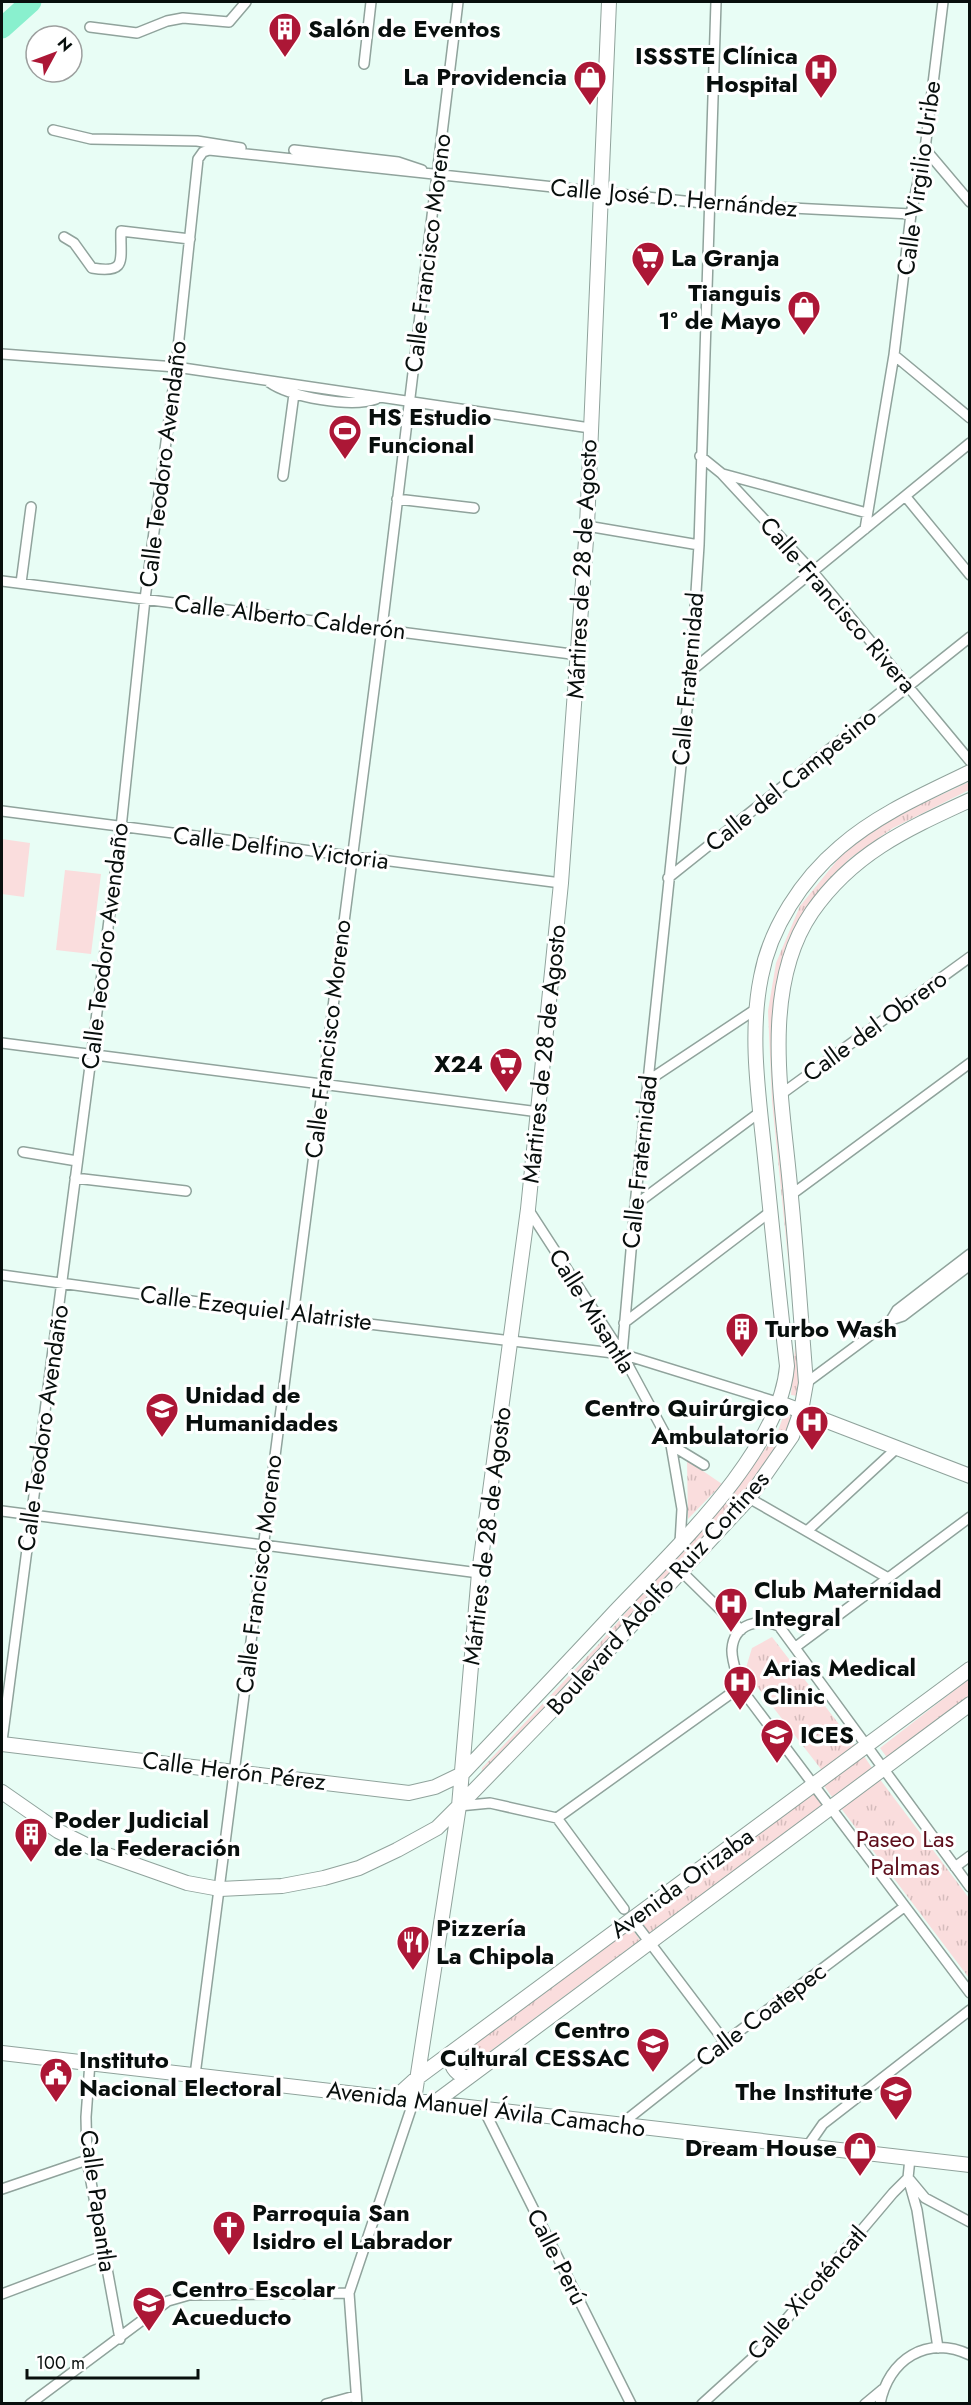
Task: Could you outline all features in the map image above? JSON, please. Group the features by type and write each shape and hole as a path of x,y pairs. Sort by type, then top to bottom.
{"main road":[{"name":"Mártires de 28 de Agosto","path":"414,2100 459,1806 479,1573 528,1209 561,883 587,526 609,2"},
{"name":"Boulevard Adolfo Ruiz Cortines","path":"462,1774 680,1543 744,1465 770,1424 786,1384 787,1366 760,1112 755,1041 756,1009 761,975 772,937 811,876 838,848 864,827 969,772"},
{"name":"Boulevard Adolfo Ruiz Cortines","path":"2,1792 58,1831 102,1853 188,1883 220,1889 282,1886 359,1868 437,1828 459,1806 682,1572 748,1498 783,1452 792,1436 801,1412 806,1383 791,1195 780,1095 778,1041 786,982 797,940 811,913 830,889 878,845 969,800"},
{"path":"780,1403 969,1476"},
{"name":"Avenida Orizaba","path":"395,2098 417,2078 628,1914 814,1785 969,1669"},
{"name":"Avenida Orizaba","path":"434,2103 969,1704"},
{"name":"Calle Herón Pérez","path":"2,1742 409,1793 435,1787 462,1774"},
{"name":"Avenida Manuel Ávila Camacho","path":"2,2053 969,2166"},
{"path":"451,2053 453,2069 466,2078"}],"street":[{"path":"90,27 137,33 167,21 183,18 229,22 246,2"},
{"path":"364,64 371,2"},
{"name":"Calle Francisco Moreno","path":"195,2075 382,628 458,2"},
{"name":"Calle Fraternidad","path":"622,1354 634,1205 691,671 699,545 700,456 712,204 716,2"},
{"name":"Calle Virgilio Uribe","path":"865,529 894,355 911,214 925,149 943,2"},
{"name":"Calle José D. Hernández","path":"53,130 91,139 197,141 244,149 256,156"},
{"path":"925,149 969,202"},
{"name":"Calle José D. Hernández","path":"203,152 209,150 712,204 911,214"},
{"name":"Calle José D. Hernández","path":"294,150 398,162 438,175"},
{"name":"Calle Teodoro Avendaño","path":"2,1742 121,828 145,599 176,367 198,159 203,152"},
{"path":"64,237 74,243 92,268 111,271 117,268 120,261 121,231 190,240"},
{"path":"2,354 176,367 590,428"},
{"path":"894,355 969,418"},
{"path":"267,380 281,391 294,394 364,403 378,398"},
{"path":"283,476 294,394"},
{"path":"691,671 906,497 969,443"},
{"name":"Calle Francisco Rivera","path":"700,456 721,473 813,572 969,761"},
{"path":"721,473 867,513"},
{"path":"906,497 969,575"},
{"path":"397,499 474,508"},
{"path":"21,583 31,507"},
{"path":"587,526 699,545"},
{"name":"Calle Alberto Calderón","path":"2,581 579,655"},
{"name":"Calle del Campesino","path":"668,878 969,637"},
{"name":"Calle Delfino Victoria","path":"2,811 561,883"},
{"name":"Calle del Obrero","path":"780,1095 969,957"},
{"path":"649,1080 756,1009"},
{"path":"2,1043 539,1112"},
{"path":"791,1195 969,1063"},
{"path":"634,1205 760,1112"},
{"path":"23,1152 77,1161"},
{"path":"75,1178 186,1191"},
{"name":"Calle Misantla","path":"528,1209 622,1354 671,1445 682,1509 680,1543"},
{"path":"624,1323 770,1212"},
{"path":"891,1320 897,1310 969,1254"},
{"path":"806,1383 891,1320 903,1316 969,1265"},
{"name":"Calle Ezequiel Alatriste","path":"2,1275 293,1315 622,1354 780,1403"},
{"path":"671,1445 704,1465"},
{"path":"807,1531 897,1448"},
{"path":"748,1498 888,1578"},
{"path":"2,1511 264,1543 479,1573"},
{"path":"796,1646 969,1517"},
{"path":"682,1572 741,1630"},
{"path":"969,1887 865,1746 796,1646 779,1626 766,1621 752,1622 741,1630 732,1649 740,1687 969,1993"},
{"path":"557,1818 740,1687"},
{"path":"459,1806 490,1803 557,1818 725,2042"},
{"path":"955,1867 969,1856"},
{"name":"Calle Coatepec","path":"620,2125 725,2042 904,1907"},
{"path":"807,2147 823,2124 969,2010"},
{"name":"Calle Papantla","path":"90,2062 86,2117 87,2160 120,2339"},
{"path":"326,2403 356,2400 349,2293 414,2100"},
{"name":"Calle Perú","path":"484,2110 631,2403"},
{"path":"910,2158 908,2178 917,2210 938,2348"},
{"path":"2,2189 87,2160"},
{"path":"908,2178 925,2198 969,2222"},
{"name":"Calle Xicoténcatl","path":"702,2403 758,2354 908,2178"},
{"path":"2,2294 105,2255"},
{"path":"30,2403 120,2339 168,2301 189,2295 349,2293"},
{"path":"880,2403 889,2376 908,2357 921,2351 938,2348 951,2348 969,2355"},
{"path":"865,2403 883,2389"}],"green space":[{"path":"969,782 969,790 893,828 849,859 807,910 776,1011 804,1335 798,1396 791,1395 796,1337 772,1101 768,1011 776,963 800,906 843,853 889,819"},
{"path":"2,839 30,843 24,897 2,894"},
{"path":"65,870 101,874 91,954 56,950"},
{"path":"784,1414 794,1416 787,1437 766,1467 606,1652 480,1785 482,1768 598,1645 758,1459 778,1431"},
{"path":"687,1460 722,1484 688,1519"},
{"path":"772,1637 858,1749 824,1773 745,1671 752,1648"},
{"path":"969,1679 969,1698 888,1759 880,1748"},
{"path":"862,1753 872,1768 832,1797 822,1783"},
{"name":"Paseo Las Palmas","path":"879,1778 969,1898 969,1978 840,1807"},
{"path":"812,1790 823,1805 649,1933 640,1921"},
{"path":"631,1927 640,1940 466,2069 457,2055"}],"waterway":[{"path":"2,28 31,2"}],"place":[{"name":"Salón de Eventos","path":"285,58"},
{"name":"ISSSTE Clínica Hospital","path":"821,99"},
{"name":"La Providencia","path":"590,106"},
{"name":"La Granja","path":"648,287"},
{"name":"Tianguis 1° de Mayo","path":"804,336"},
{"name":"HS Estudio Funcional","path":"345,460"},
{"name":"X24","path":"506,1093"},
{"name":"Turbo Wash","path":"742,1358"},
{"name":"Unidad de Humanidades","path":"162,1438"},
{"name":"Centro Quirúrgico Ambulatorio","path":"812,1451"},
{"name":"Club Maternidad Integral","path":"731,1633"},
{"name":"Arias Medical Clinic","path":"740,1711"},
{"name":"ICES","path":"777,1764"},
{"name":"Poder Judicial de la Federación","path":"31,1863"},
{"name":"Pizzería La Chipola","path":"413,1971"},
{"name":"Centro Cultural CESSAC","path":"653,2073"},
{"name":"Instituto Nacional Electoral","path":"56,2103"},
{"name":"The Institute","path":"896,2121"},
{"name":"Dream House","path":"860,2177"},
{"name":"Parroquia San Isidro el Labrador","path":"229,2256"},
{"name":"Centro Escolar Acueducto","path":"149,2332"}]}
